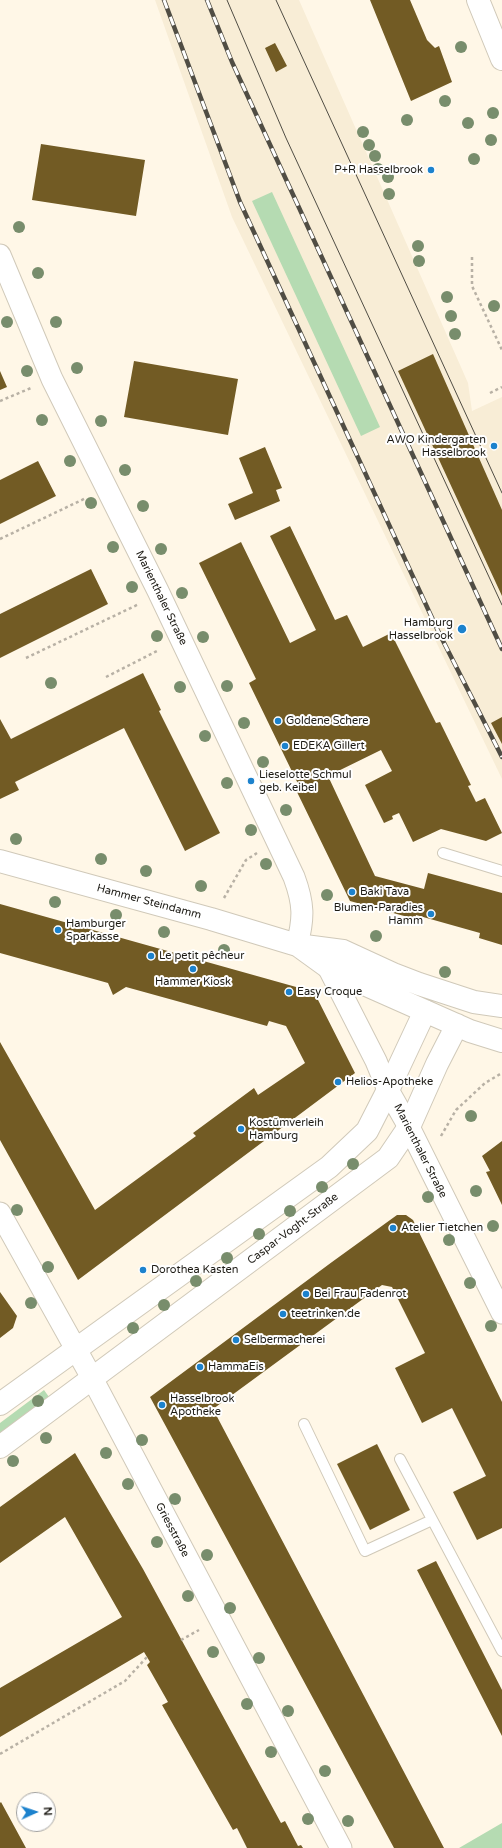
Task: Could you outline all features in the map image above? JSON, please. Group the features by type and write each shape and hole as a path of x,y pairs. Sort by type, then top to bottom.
{"street":[{"path":"478,0 497,34 502,59"},
{"name":"Marienthaler Straße","path":"0,255 52,379 108,488 160,595 294,877 302,903 302,921 297,945"},
{"name":"Hammer Steindamm","path":"0,861 211,919 297,945 343,951 393,974 474,1002 502,1006"},
{"name":"Hammer Steindamm","path":"297,945 328,968 457,1025 486,1037 502,1041"},
{"name":"Marienthaler Straße","path":"328,968 376,1061 388,1090 410,1127 421,1152 502,1312"},
{"path":"0,1404 75,1348 329,1167 367,1131 425,1011 455,995 457,1025"},
{"name":"Caspar-Voght-Straße","path":"0,1448 388,1158 410,1127 437,1064 457,1025"},
{"name":"Griesstraße","path":"0,1213 92,1378 341,1848"}],"lane":[{"path":"443,853 502,871"},
{"path":"304,1424 365,1551 432,1520"},
{"path":"400,1459 502,1651"}],"path":[{"path":"472,258 472,286 502,350"},
{"path":"0,401 52,379"},
{"path":"490,393 502,387"},
{"path":"0,539 108,488"},
{"path":"26,658 160,595"},
{"path":"106,676 181,639"},
{"path":"211,919 246,860 276,840"},
{"path":"421,1152 440,1137 456,1110 485,1084 502,1072"},
{"path":"0,1754 125,1681 147,1657"}],"shaded area":[{"path":"155,0 299,0 468,383 472,411 502,397 502,779 232,217"}],"green space":[{"path":"272,192 380,427 361,436 252,201"},
{"path":"44,1390 49,1397 0,1434 0,1423"},
{"path":"502,1823 502,1848 459,1848"}],"building":[{"path":"370,0 410,0 427,40 435,48 439,46 452,82 411,101"},
{"path":"275,43 287,66 276,72 265,48"},
{"path":"41,144 145,160 136,216 32,200"},
{"path":"433,354 502,510 502,596 398,371"},
{"path":"134,361 238,379 228,435 124,417"},
{"path":"0,371 7,387 0,390"},
{"path":"265,447 282,488 276,490 280,501 235,520 228,504 253,493 239,458"},
{"path":"38,461 56,496 0,524 0,480"},
{"path":"290,526 335,620 347,615 363,647 391,633 436,723 440,722 471,785 468,786 476,802 485,798 502,833 486,841 441,829 413,842 399,813 392,816 393,819 384,823 365,785 392,771 381,750 328,776 375,876 424,889 428,873 502,893 502,945 479,938 480,933 416,915 415,919 350,901 297,792 301,790 249,683 256,679 199,563 241,542 290,643 316,630 270,536"},
{"path":"91,569 108,604 0,658 0,614"},
{"path":"143,673 161,710 159,711 220,833 185,851 124,728 15,782 19,790 0,799 0,719 11,739"},
{"path":"502,717 502,744 491,723"},
{"path":"0,904 314,992 355,1073 78,1280 0,1140 0,1042 95,1210 196,1136 193,1133 254,1088 258,1095 305,1063 286,1026 269,1021 267,1026 126,987 113,995 108,983 0,953"},
{"path":"502,1141 502,1205 486,1172 490,1171 482,1156"},
{"path":"397,1215 406,1215 413,1220 502,1402 502,1528 477,1540 453,1492 486,1476 452,1408 422,1423 395,1368 425,1353 392,1287 382,1285 213,1409 444,1848 394,1848 150,1397"},
{"path":"0,1292 17,1316 13,1328 0,1338"},
{"path":"377,1444 410,1510 370,1530 337,1464"},
{"path":"75,1453 143,1569 281,1823 285,1821 298,1846 301,1845 303,1848 247,1848 237,1828 233,1830 162,1705 168,1702 147,1665 150,1662 144,1652 0,1737 0,1688 122,1617 65,1517 0,1563 0,1507"},
{"path":"436,1561 502,1690 502,1736 417,1570"},
{"path":"1,1802 26,1848 0,1848"}],"tram line":[{"path":"227,0 286,138 502,605"},
{"path":"276,0 502,493"}],"railway":[{"path":"164,0 240,202 439,633 502,757"},
{"path":"207,0 232,62 502,649"}],"place":[{"name":"P+R Hasselbrook","path":"431,170"},
{"name":"AWO Kindergarten Hasselbrook","path":"494,446"},
{"name":"Hamburg Hasselbrook","path":"462,629"},
{"name":"Goldene Schere","path":"278,721"},
{"name":"EDEKA Gillert","path":"285,746"},
{"name":"Lieselotte Schmul geb. Keibel","path":"251,781"},
{"name":"Baki Tava","path":"352,892"},
{"name":"Blumen-Paradies Hamm","path":"431,914"},
{"name":"Hamburger Sparkasse","path":"58,930"},
{"name":"Le petit pêcheur","path":"151,956"},
{"name":"Hammer Kiosk","path":"193,969"},
{"name":"Easy Croque","path":"289,992"},
{"name":"Helios-Apotheke","path":"338,1082"},
{"name":"Kostümverleih Hamburg","path":"241,1129"},
{"name":"Atelier Tietchen","path":"393,1228"},
{"name":"Dorothea Kasten","path":"143,1270"},
{"name":"Bei Frau Fadenrot","path":"306,1294"},
{"name":"teetrinken.de","path":"283,1314"},
{"name":"Selbermacherei","path":"236,1340"},
{"name":"HammaEis","path":"200,1367"},
{"name":"Hasselbrook Apotheke","path":"162,1405"}]}
